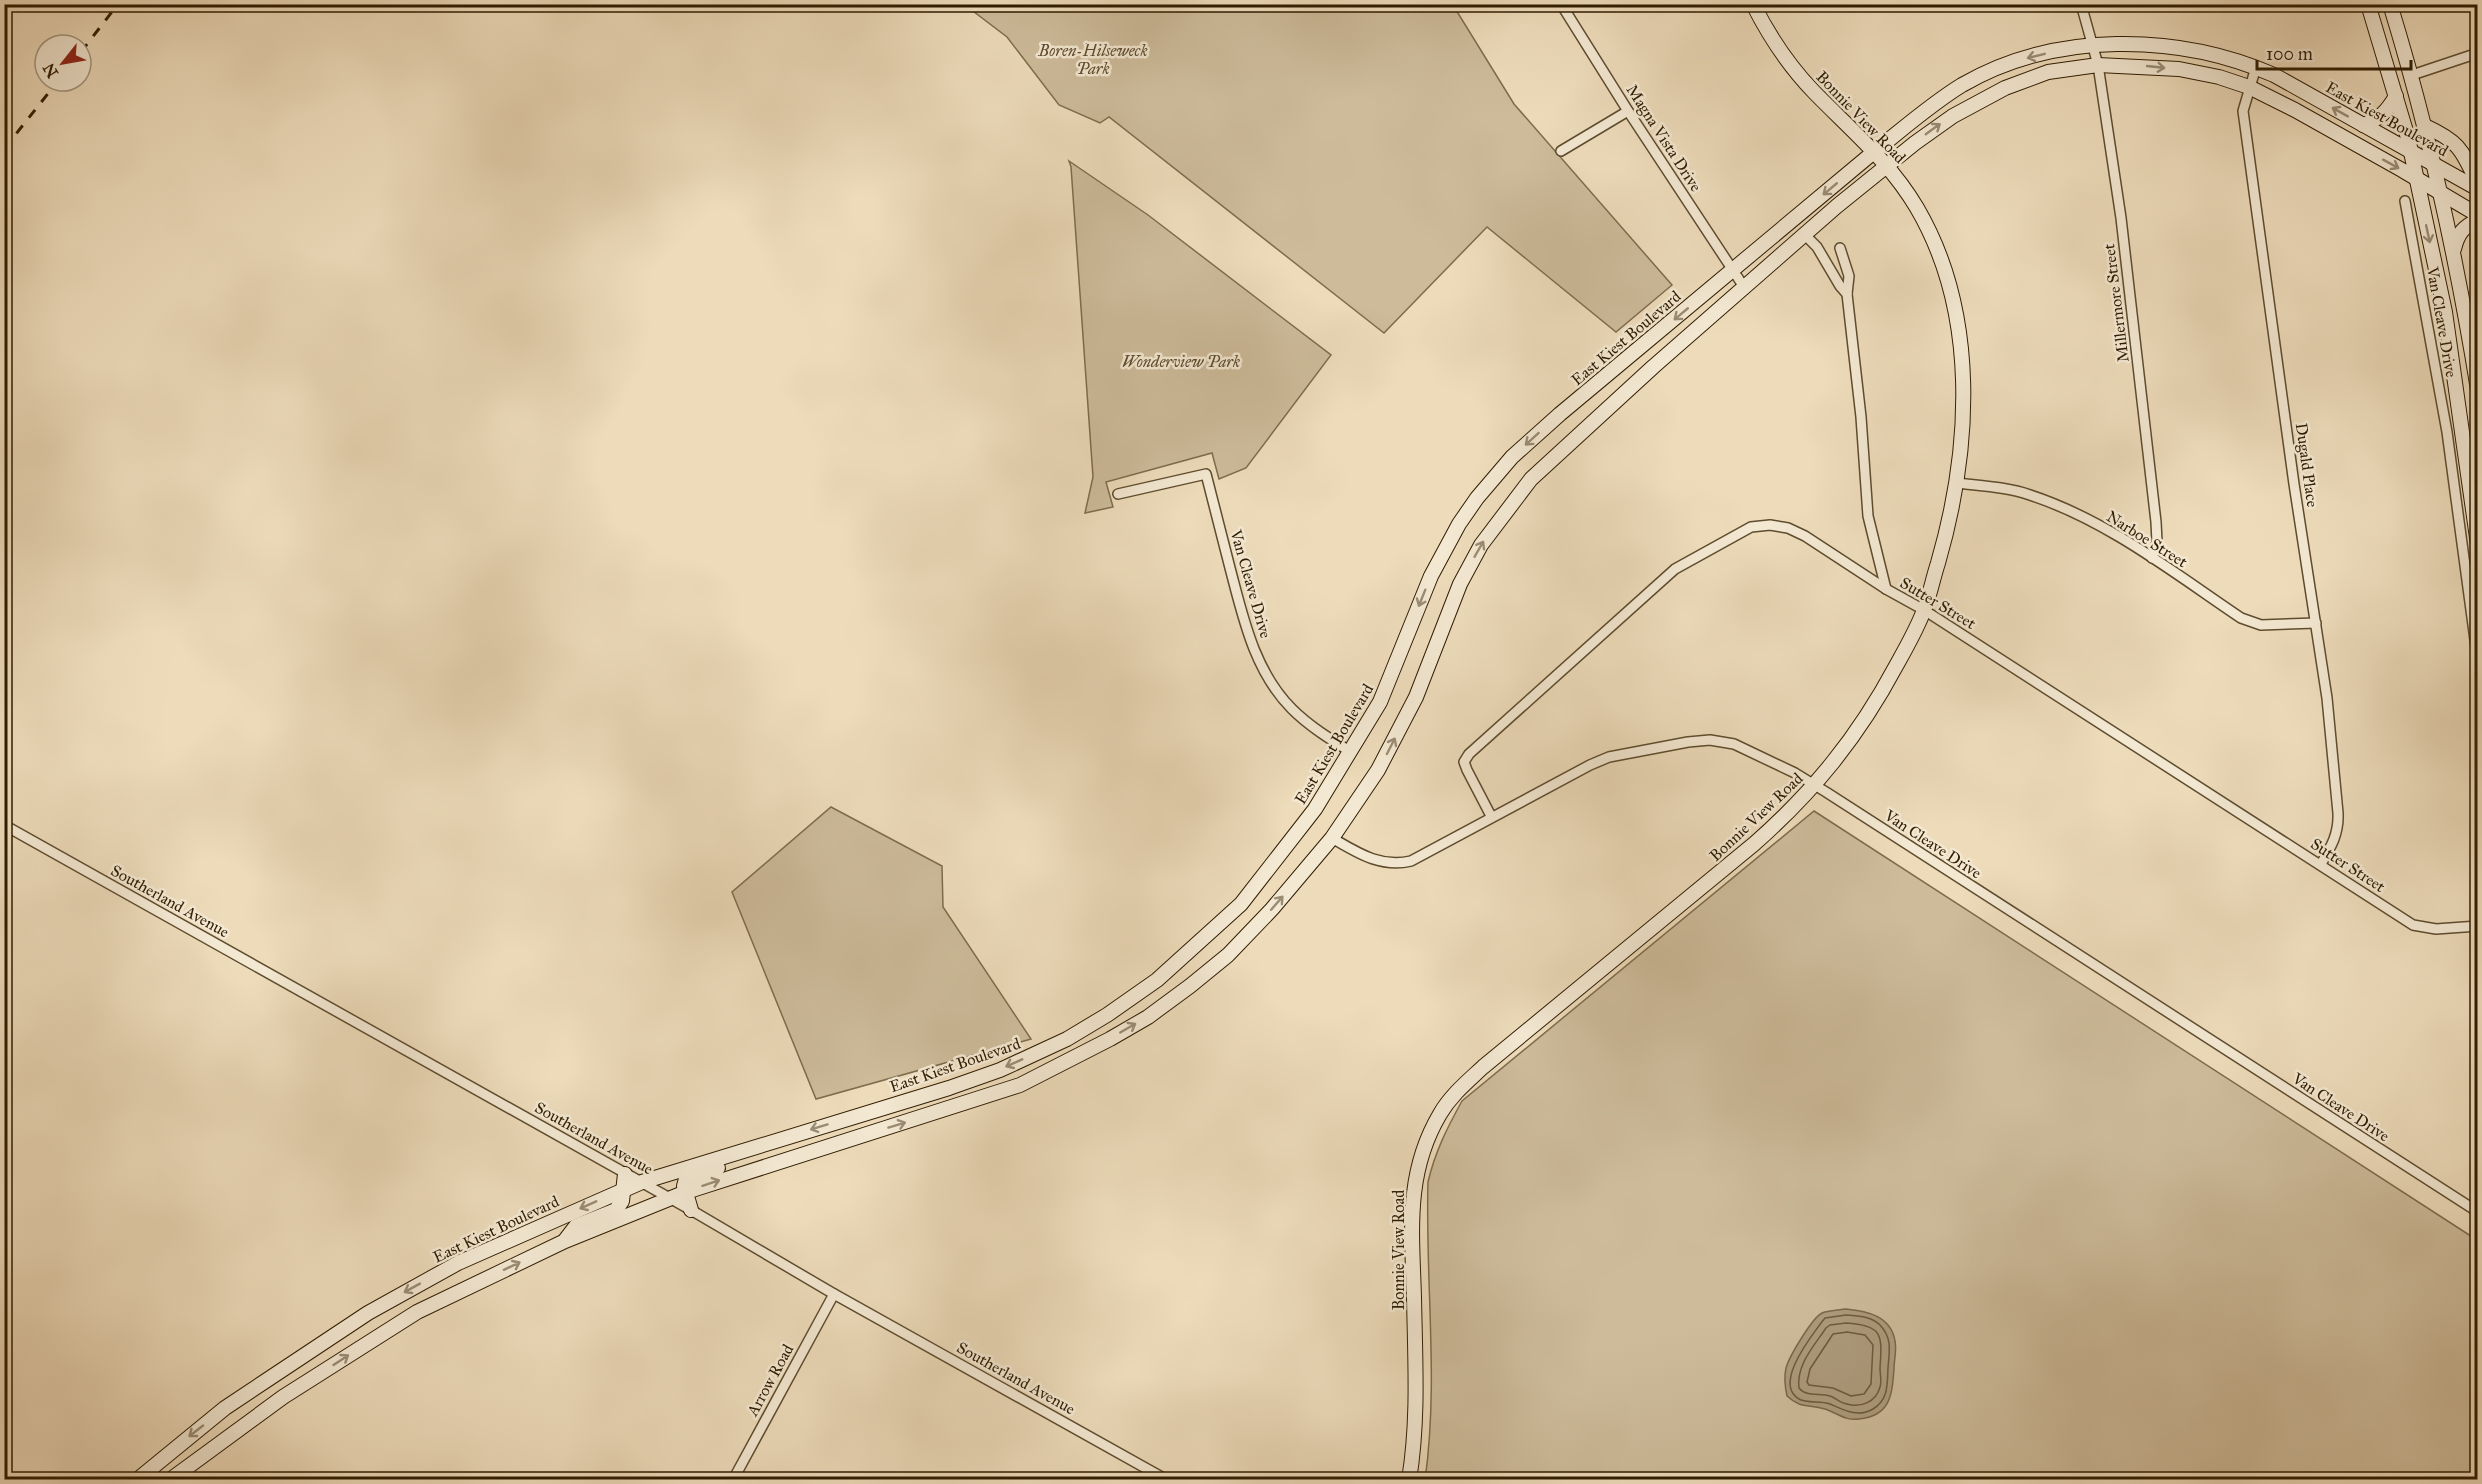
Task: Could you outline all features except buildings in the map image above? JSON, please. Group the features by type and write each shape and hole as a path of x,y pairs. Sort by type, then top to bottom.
{"main road":[{"path":"2368,4 2410,150 2445,312 2478,545"},
{"path":"2390,4 2426,126 2465,306 2478,390"},
{"name":"Bonnie View Road","path":"1409,1479 1415,1441 1416,1403 1411,1207 1421,1155 1440,1113 1453,1095 1483,1067 1754,844 1815,786 1839,757 1886,685 1924,610 1950,524 1963,425 1963,376 1951,294 1945,272 1922,219 1887,165 1801,77 1778,48 1755,5"},
{"name":"East Kiest Boulevard","path":"137,1479 225,1408 368,1313 458,1263 642,1182 949,1088 1000,1070 1067,1039 1107,1015 1157,980 1241,904 1315,809 1380,702 1431,576 1458,524 1512,457 1875,151 1947,95 1983,75 2038,54 2093,45 2142,44 2224,57 2256,67 2478,189"},
{"path":"168,1453 176,1475 240,1427 306,1382 417,1311 565,1241 686,1192 1020,1085 1077,1057 1148,1017 1227,955 1272,909 1332,838 1378,770 1416,697 1460,584 1481,545 1531,479 1744,287 1887,165 1935,128 2005,88 2048,72 2098,65 2179,69 2219,77 2249,87 2295,110 2478,215"},
{"path":"2363,124 2382,116 2396,96"},
{"path":"2426,126 2452,139 2467,161 2478,184"},
{"path":"2453,254 2460,231 2478,220"},
{"path":"1067,1039 1077,1057"},
{"path":"691,1210 684,1186 686,1179 728,1164 748,1149"},
{"path":"565,1241 576,1226 616,1210 622,1201 625,1174"},
{"path":"292,1363 306,1382"},
{"path":"225,1408 240,1427"}],"street":[{"name":"Magna Vista Drive","path":"1561,4 1628,111 1744,287"},
{"name":"Millermore Street","path":"2081,4 2098,65 2121,218 2157,522 2157,542 2152,558"},
{"path":"2412,75 2478,53"},
{"name":"Dugald Place","path":"2256,67 2243,111 2316,623 2338,813 2338,828 2334,841 2321,864"},
{"path":"1561,151 1628,111"},
{"name":"Van Cleave Drive","path":"2405,201 2447,432 2478,662"},
{"path":"1805,235 1817,247 1847,294"},
{"path":"1840,248 1849,276 1847,294 1861,417 1869,516 1886,589"},
{"name":"Van Cleave Drive","path":"1118,494 1206,474 1254,651 1271,681 1290,707 1312,727 1351,752"},
{"name":"Narboe Street","path":"1957,483 1996,487 2028,494 2058,505 2105,528 2241,618 2262,625 2316,623"},
{"name":"Sutter Street","path":"1491,816 1464,762 1469,754 1674,569 1690,558 1751,527 1770,525 1788,528 1805,536 1886,589 1924,610 2413,925 2436,929 2478,926"},
{"name":"Van Cleave Drive","path":"1332,838 1366,858 1398,864 1411,861 1572,773 1609,757 1688,742 1710,740 1734,744 1795,773 2478,1212"},
{"name":"Southerland Avenue","path":"4,825 642,1182 834,1294 1167,1479"},
{"name":"Arrow Road","path":"733,1479 834,1294"}],"green space":[{"name":"Boren-Hilseweck Park","path":"965,5 1453,5 1514,104 1672,285 1616,332 1487,227 1384,333 1109,117 1100,123 1059,105 1007,37"},
{"name":"Wonderview Park","path":"1069,161 1148,215 1331,355 1246,468 1219,479 1212,453 1106,482 1113,507 1085,513 1093,477"},
{"path":"831,807 942,866 943,907 1031,1039 816,1099 732,892"},
{"path":"1814,811 2477,1240 2477,1479 1425,1480 1431,1405 1428,1182 1442,1140 1462,1101"}],"water":[{"path":"1846,1309 1870,1313 1883,1320 1893,1333 1896,1344 1892,1387 1888,1402 1878,1413 1859,1419 1845,1418 1825,1409 1796,1403 1787,1396 1785,1386 1785,1371 1788,1363 1801,1338 1813,1322 1822,1313"}],"railway":[{"path":"93,36 118,4"},
{"path":"4,149 48,93"}]}
